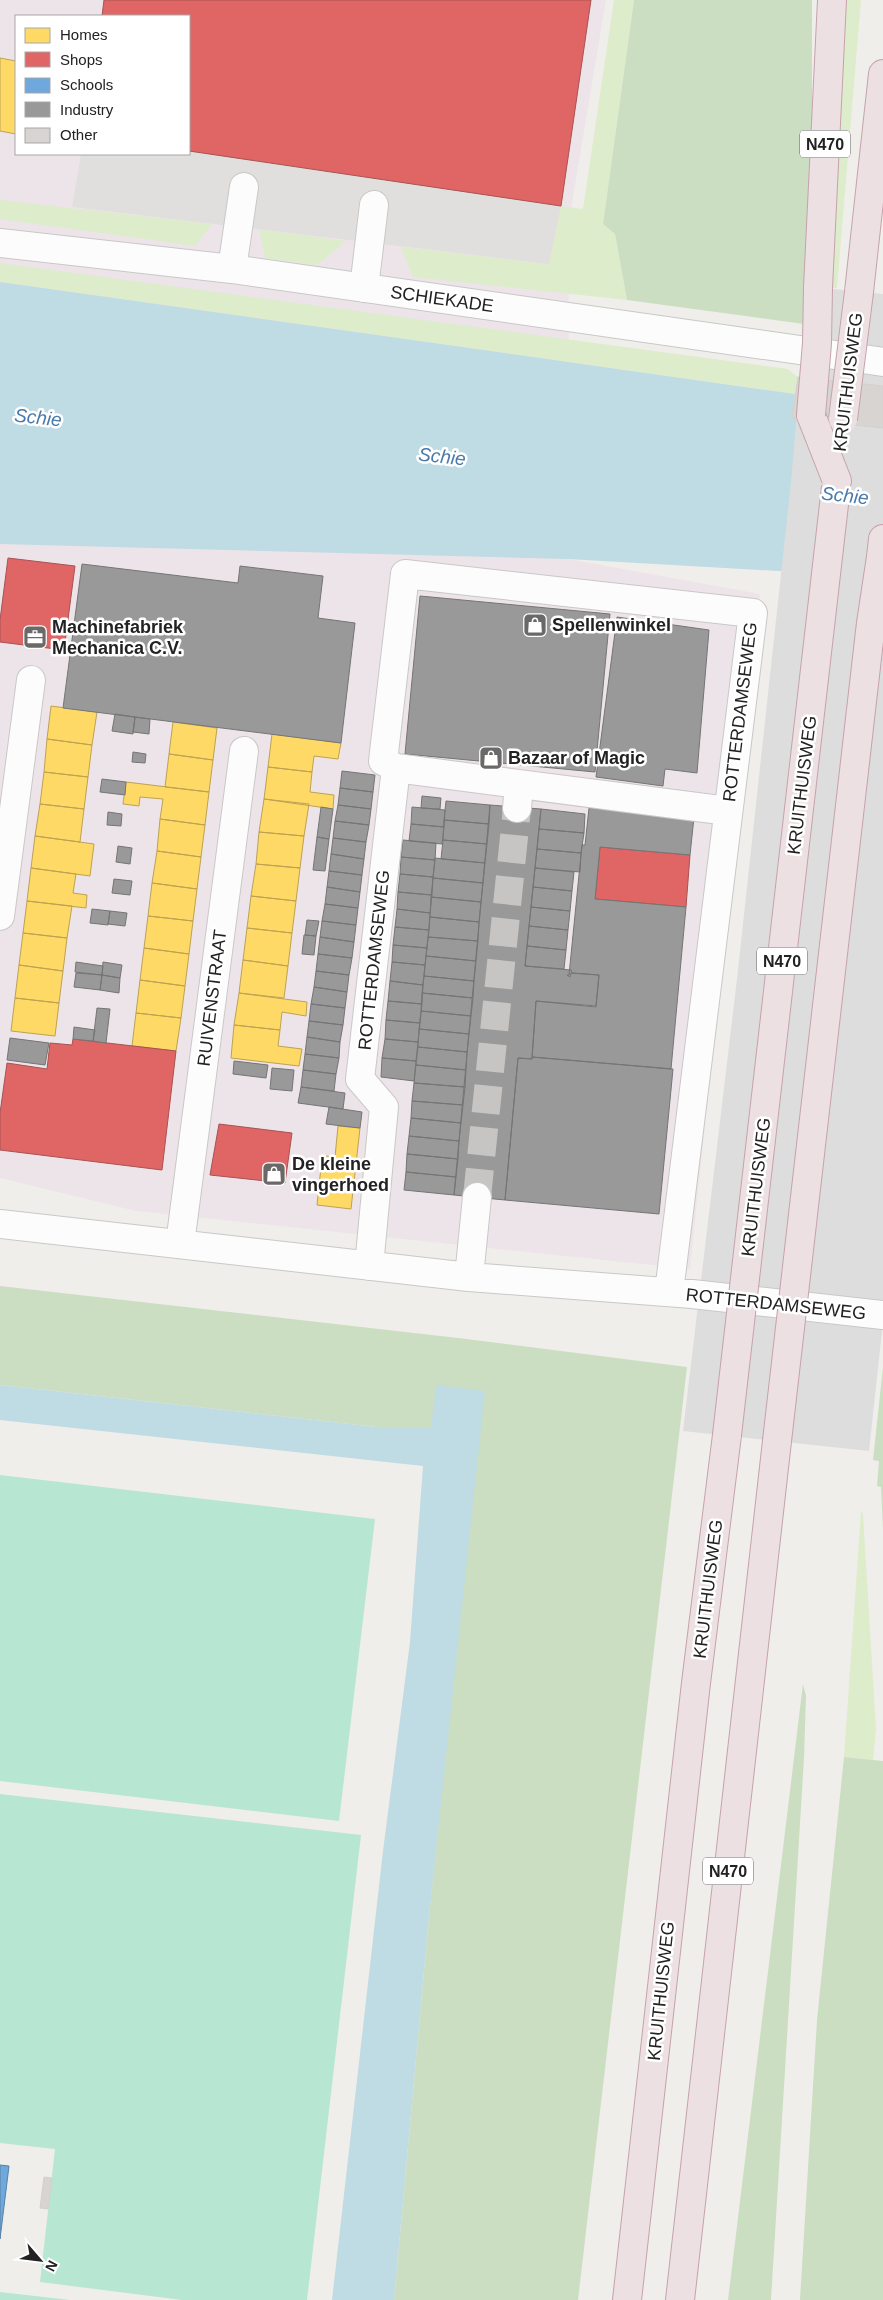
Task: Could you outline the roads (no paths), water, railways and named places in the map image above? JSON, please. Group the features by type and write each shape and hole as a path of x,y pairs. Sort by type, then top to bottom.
{"highway":[{"name":"N470","path":"832,0 818,288 818,343 811,415 837,481"},
{"name":"KRUITHUISWEG","path":"627,2300 696,1682 727,1435 883,74"},
{"name":"N470","path":"680,2300 777,1441 868,653 882,550"}],"street":[{"path":"232,270 244,187"},
{"path":"364,288 374,205"},
{"name":"SCHIEKADE","path":"0,243 232,270 883,362"},
{"name":"ROTTERDAMSEWEG","path":"669,1292 728,811 752,613 405,574 383,761 396,768 518,796 728,811"},
{"path":"0,916 31,680"},
{"name":"RUIVENSTRAAT","path":"180,1244 244,751"},
{"name":"ROTTERDAMSEWEG","path":"369,1266 384,1107 360,1080 396,768"},
{"path":"469,1277 477,1197"},
{"name":"ROTTERDAMSEWEG","path":"0,1224 469,1277 669,1292 883,1315"}],"water":[{"name":"Schie","path":"0,282 795,394 792,418 883,428 883,577 568,559 0,544"},
{"path":"0,1385 376,1427 431,1427 436,1385 485,1391 429,1916 394,2300 332,2300 383,1851 410,1642 423,1466 0,1420"}],"tunnel":[{"path":"477,1197 517,808"}],"place":[{"name":"Spellenwinkel","path":"535,625"},
{"name":"Machinefabriek Mechanica C.V.","path":"35,637"},
{"name":"Bazaar of Magic","path":"491,758"},
{"name":"De kleine vingerhoed","path":"274,1174"}]}
